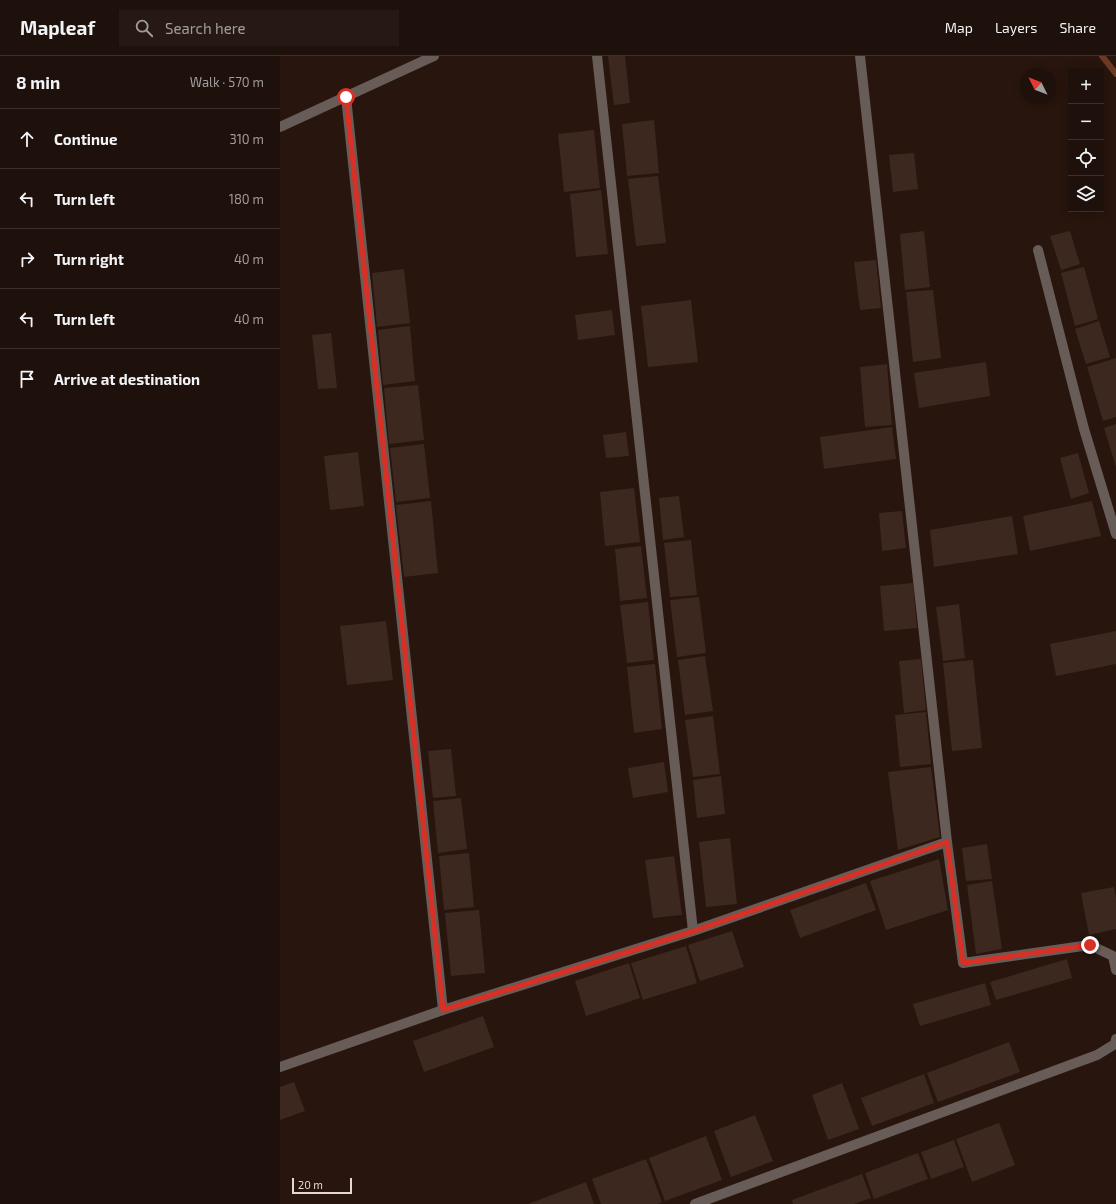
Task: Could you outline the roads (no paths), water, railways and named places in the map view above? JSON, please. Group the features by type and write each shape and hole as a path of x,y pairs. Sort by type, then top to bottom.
{"street":[{"path":"280,127 434,56"},
{"path":"598,56 694,931"},
{"path":"860,56 947,842 963,963 1090,945 1113,956 1116,970"},
{"path":"346,97 443,1010"},
{"path":"1038,250 1084,429 1116,534"},
{"path":"280,1067 443,1010 694,931 947,842"},
{"path":"695,1204 1096,1055 1115,1044 1116,1039"}],"waterway":[{"path":"1102,56 1116,74"}]}
